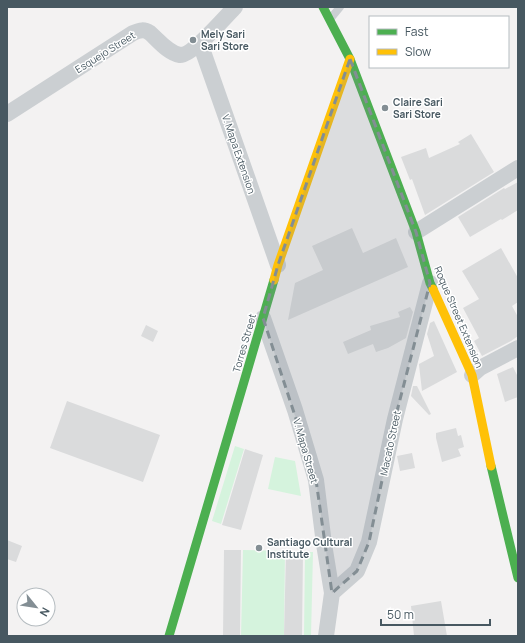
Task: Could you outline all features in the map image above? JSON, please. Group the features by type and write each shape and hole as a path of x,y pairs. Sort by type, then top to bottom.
{"street":[{"name":"Esquejo Street","path":"7,114 133,33 141,30 150,33 169,50 180,55 184,54 200,43 236,7"},
{"name":"Roque Street Extension","path":"323,7 350,59 416,232 430,283 472,375 493,476 518,578"},
{"name":"V. Mapa Extension","path":"200,43 278,265"},
{"name":"Torres Street","path":"169,636 278,265 350,59"},
{"path":"416,232 518,168"},
{"name":"Macato Street","path":"332,593 357,571 369,542 395,419 430,283"},
{"name":"V. Mapa Street","path":"263,318 295,410 316,480 332,593 326,636"},
{"path":"472,375 480,368 518,348"}],"lane":[{"path":"331,21 332,17 340,7"}],"highlighted area":[{"path":"350,59 416,232 430,283 395,419 369,542 357,571 332,593 316,480 263,318 278,265"}],"green space":[{"path":"235,446 244,449 221,524 212,521"},
{"path":"275,457 295,461 301,496 268,489"},
{"path":"243,550 285,551 284,636 241,636"},
{"path":"305,552 313,552 311,636 304,636"}],"building":[{"path":"471,134 494,172 425,215 412,179 410,180 401,157 426,148 429,158 460,144 458,142"},
{"path":"518,182 518,210 470,237 458,217 504,188 505,189"},
{"path":"352,228 363,253 396,238 408,267 288,320 295,283 323,270 312,246"},
{"path":"501,248 518,278 518,302 512,306 518,317 518,336 482,356 474,341 479,338 463,308 479,299 462,271"},
{"path":"410,307 413,312 406,338 388,348 376,352 373,344 348,354 343,342 371,330 370,326 400,317 398,312"},
{"path":"434,321 457,372 422,391 419,364 434,356 427,334 430,323"},
{"path":"146,325 158,331 153,342 141,336"},
{"path":"513,367 518,377 518,397 505,402 497,374"},
{"path":"413,386 417,386 431,414 429,415 411,396"},
{"path":"67,401 160,435 143,482 50,448"},
{"path":"456,428 458,436 461,435 464,447 458,449 461,456 442,462 436,433"},
{"path":"245,449 263,455 241,530 222,525"},
{"path":"412,453 415,468 400,471 397,456"},
{"path":"7,540 22,546 16,562 7,559"},
{"path":"224,550 241,550 240,636 223,636"},
{"path":"286,551 303,552 302,636 284,636"},
{"path":"441,601 447,636 414,636 411,606"}],"traffic: fast":[{"path":"323,7 350,59 416,232 433,289"},
{"path":"169,636 274,280"},
{"path":"491,466 518,578"}],"traffic: slow":[{"path":"274,280 350,59"},
{"path":"433,289 472,375 491,466"}],"place":[{"name":"Mely Sari Sari Store","path":"193,40"},
{"name":"Claire Sari Sari Store","path":"385,108"},
{"name":"Santiago Cultural Institute","path":"259,548"}]}
